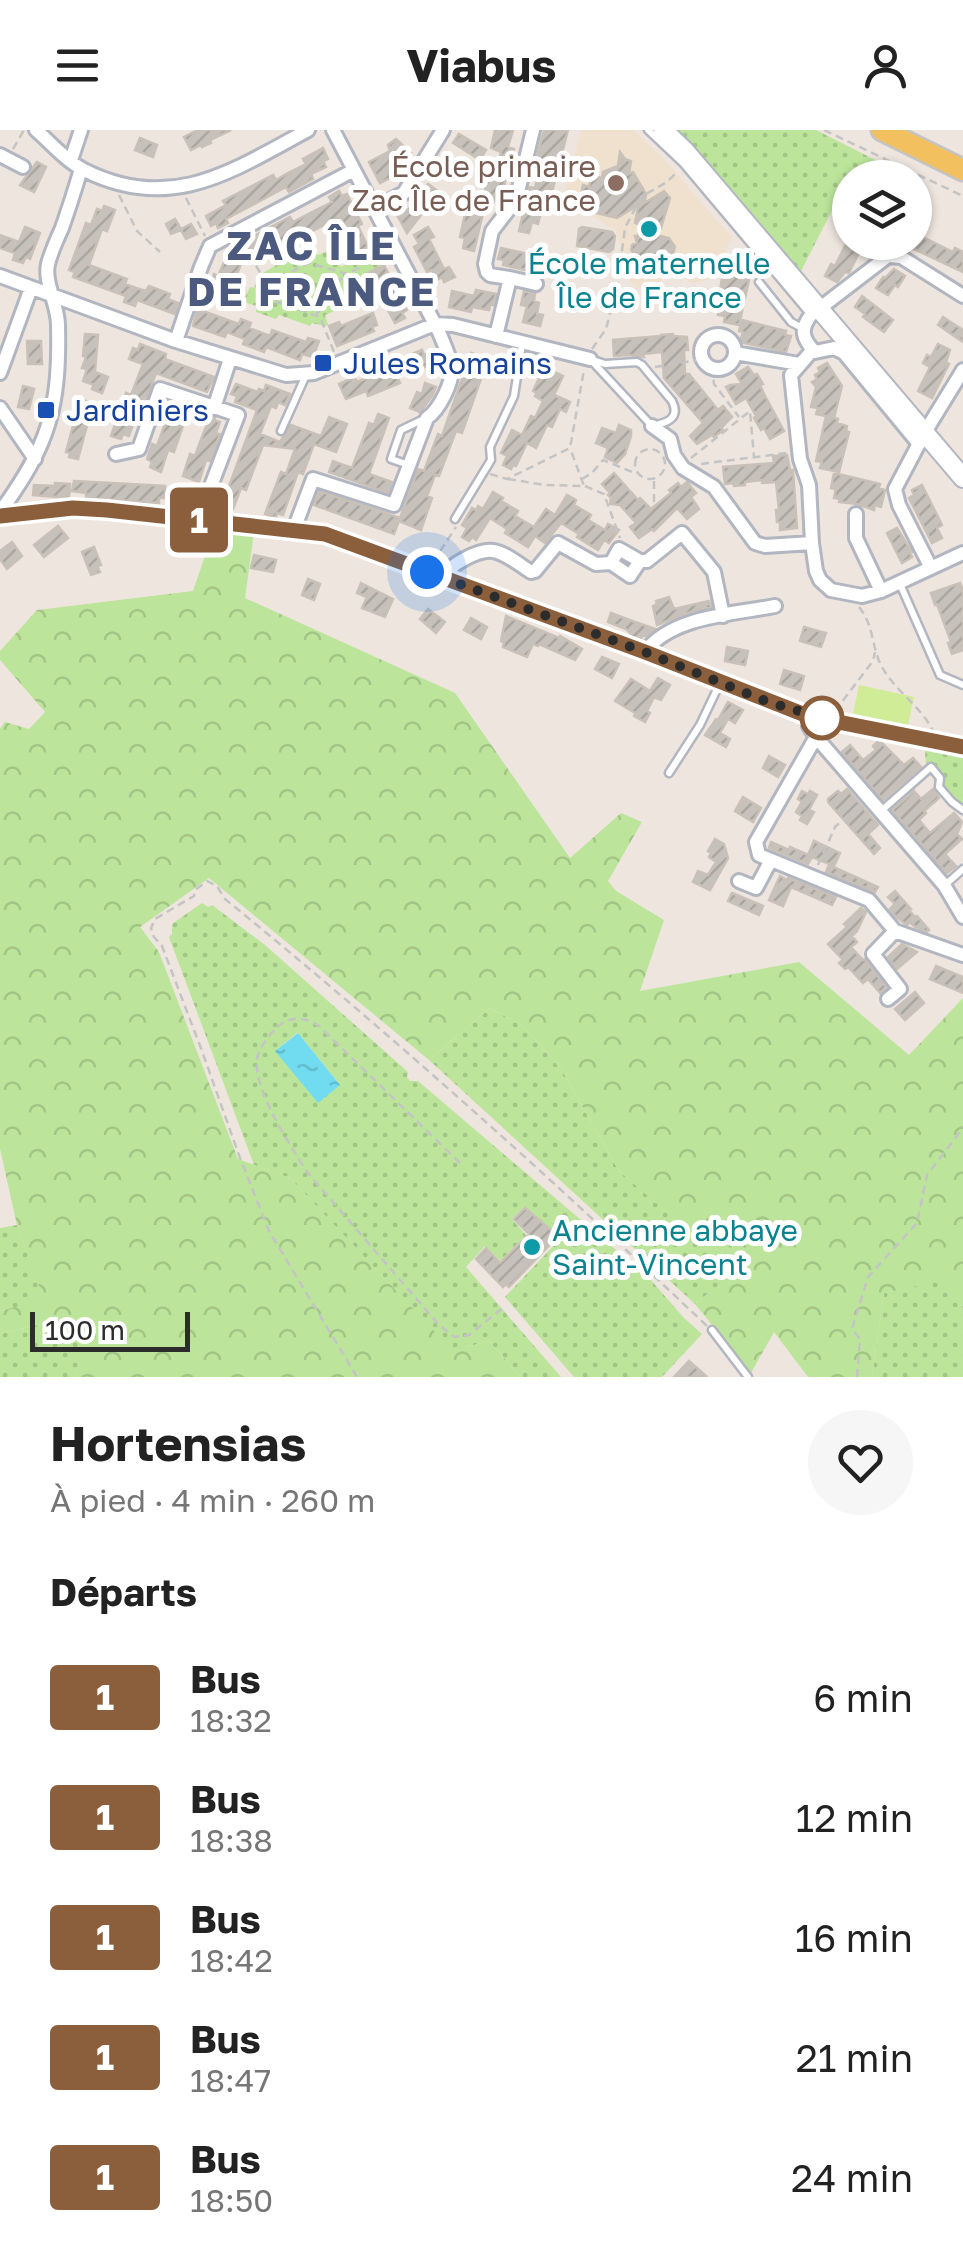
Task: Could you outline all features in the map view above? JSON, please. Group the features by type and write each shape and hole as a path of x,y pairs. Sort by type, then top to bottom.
{"main road":[{"path":"663,130 685,150 922,438 963,478"},
{"path":"882,130 963,170"}],"street":[{"path":"36,130 76,164 112,180 154,189 208,181 308,130"},
{"path":"0,514 46,437 56,389 58,320 47,268 71,203 81,130"},
{"path":"293,532 314,478 394,505 427,418 437,411 452,374 435,324 333,130"},
{"path":"374,209 404,193 443,130"},
{"path":"534,130 516,200 492,231 485,264 490,274 536,284"},
{"path":"4,157 23,167"},
{"path":"176,341 210,246 354,170"},
{"path":"814,351 808,346 803,328 815,312 888,256 901,257 963,296"},
{"path":"0,276 176,341 286,374 306,375 339,364 435,324 588,358"},
{"path":"496,336 510,278"},
{"path":"0,373 31,288"},
{"path":"728,338 734,354 726,366 707,363 701,348 707,339 728,338"},
{"path":"922,438 844,353 834,348 814,351 791,375 820,580 831,590 862,596 963,553"},
{"path":"734,354 799,364"},
{"path":"214,408 230,359"},
{"path":"930,568 895,489 963,370"},
{"path":"116,454 139,449 160,389 238,416 198,520"},
{"path":"0,408 35,459"},
{"path":"652,426 670,440 681,466 714,487 755,543 812,543"},
{"path":"0,514 73,508 107,510 325,534 808,716 963,747"},
{"path":"856,514 856,538 881,591"},
{"path":"442,578 454,564 488,551 496,551 535,571 558,543 596,564 610,563 619,549 640,562 647,561 682,533 714,572 723,616"},
{"path":"610,563 630,576 640,562"},
{"path":"645,652 678,625 775,606"},
{"path":"808,716 816,737 944,886 963,917"},
{"path":"816,737 756,842 760,855 869,900 895,932 963,955"},
{"path":"739,881 756,888 771,860"},
{"path":"888,999 900,989 872,954 895,932"}],"lane":[{"path":"648,130 683,163 815,312"},
{"path":"759,282 791,322 803,328"},
{"path":"456,519 491,460 490,446 514,396 522,342"},
{"path":"588,358 614,365 637,362 676,408 676,414 670,421 652,426 588,358"},
{"path":"609,378 614,365"},
{"path":"281,431 306,375"},
{"path":"410,465 391,459 400,430 427,418"},
{"path":"900,582 940,675 963,685"},
{"path":"669,772 700,726 720,683"},
{"path":"881,811 931,767 940,778 940,787 963,810"},
{"path":"944,886 963,868"},
{"path":"712,1330 748,1377"}],"path":[{"path":"4,157 24,130"},
{"path":"824,130 963,196"},
{"path":"584,486 570,448 588,358 606,329 618,282 625,228 641,197 667,182 683,163"},
{"path":"112,180 136,230 160,252"},
{"path":"181,188 210,246"},
{"path":"238,233 277,302 320,317 339,364"},
{"path":"315,315 322,308 327,290 347,274 396,249"},
{"path":"266,284 308,262 347,274"},
{"path":"645,368 707,363 714,384 740,418"},
{"path":"681,466 750,411 754,457"},
{"path":"507,479 570,448"},
{"path":"582,479 603,460 644,478 654,478 662,474 664,456 654,449 641,452 635,462 639,474"},
{"path":"681,466 799,452"},
{"path":"484,472 546,485 584,486 604,494 620,536 619,549"},
{"path":"654,478 654,502"},
{"path":"427,572 458,524 456,519"},
{"path":"850,594 868,618 882,669 928,720 938,743"},
{"path":"828,719 873,661 876,650"},
{"path":"814,876 834,827 868,796"},
{"path":"357,1377 269,1231 162,946 151,928 155,919 194,896 195,890 207,882 217,886 225,899 438,1081 712,1330"},
{"path":"460,1163 319,1026 306,1018 292,1018 266,1040 257,1058 258,1081 307,1172 439,1325 454,1337 469,1335 505,1306"},
{"path":"857,1377 860,1339 852,1331 868,1277 917,1223 927,1175 963,1128"}],"shaded area":[{"path":"581,130 633,130 664,159 732,238 712,277 695,285 669,269 649,297 622,274 624,261 617,260 620,245 616,230 563,200"}],"green space":[{"path":"676,130 816,130 875,160 832,160 832,211 801,271"},
{"path":"382,245 390,262 356,279 365,299 325,315 328,325 310,326 279,315 276,319 243,302 259,275 311,246 318,255 331,249 341,267"},
{"path":"254,532 245,598 455,693 570,858 621,813 642,822 608,881 616,891 664,920 640,991 799,962 909,1055 963,998 963,1309 945,1280 884,1293 872,1377 808,1377 774,1332 751,1373 695,1304 736,1271 619,1171 562,1070 523,1026 490,1008 429,1060 209,878 140,927 159,952 238,1159 290,1178 455,1353 489,1341 521,1377 75,1377 88,1333 66,1318 0,1334 0,1311 44,1300 17,1225 0,1149 0,729 5,722 29,729 45,712 0,660 0,651 37,610 193,591 211,538"},
{"path":"859,685 914,697 908,725 853,714"},
{"path":"927,746 963,752 963,807 943,788 944,777 934,765 926,766"},
{"path":"202,903 212,905 265,945 408,1072 410,1081 418,1081 649,1278 702,1334 662,1377 574,1377 505,1297 561,1238 524,1207 512,1219 526,1235 500,1261 485,1246 466,1267 561,1377 521,1377 489,1341 455,1354 290,1178 254,1165 169,937 172,924","holes":["298,1033 340,1085 275,1051"]},
{"path":"490,1008 523,1026 562,1070 619,1171 737,1271 695,1304 429,1060"},
{"path":"17,1225 45,1301 0,1311 0,1228"},
{"path":"945,1279 963,1309 963,1377 872,1377 884,1293"},
{"path":"66,1318 89,1333 75,1377 0,1377 0,1334"}],"water":[{"path":"298,1033 340,1085 318,1103 275,1051"}],"building":[{"path":"198,130 231,130 191,150 184,137"},
{"path":"495,130 513,130 508,147 514,149 511,160 515,161 503,192 497,191 494,202 485,205 474,251 463,248 465,238 460,237 465,214 473,216 479,192 484,193 490,172 496,173 501,152 491,148"},
{"path":"544,130 568,130 552,192 546,191 538,224 532,222 529,233 519,231 529,187 535,188 541,161 536,160"},
{"path":"459,134 486,150 480,160 453,143"},
{"path":"140,138 157,145 153,157 135,150"},
{"path":"396,139 411,153 396,165 402,172 380,183 369,162 390,151 388,145"},
{"path":"323,148 328,159 323,161 326,167 311,174 313,179 289,192 286,187 226,219 228,223 218,228 216,223 211,226 206,216 226,205 223,201 273,175 276,180 306,164 303,159"},
{"path":"620,152 631,161 629,174 633,172 646,194 645,201 617,218 592,212 584,205 588,197 581,196 583,185 589,187 593,176 602,178 603,172 618,166"},
{"path":"37,162 46,167 34,192 20,185"},
{"path":"428,184 439,192 407,233 397,215 409,209"},
{"path":"339,191 342,196 347,194 362,224 358,226 368,247 364,249 366,254 356,259 345,239 350,236 340,217 253,256 248,246 253,243 250,238 290,217 293,222 332,202 329,197"},
{"name":"École maternelle Île de France","path":"664,191 670,198 661,228 653,234 669,238 675,247 673,254 668,252 666,263 657,260 647,271 631,250 641,225 635,223 638,207"},
{"path":"104,206 115,210 107,231 102,229 89,265 127,279 125,284 136,288 146,291 149,286 170,294 168,299 178,303 175,314 137,300 135,306 124,302 126,296 73,277 75,272 69,270 86,223 91,225 97,209 102,211"},
{"path":"175,219 181,229 191,224 197,234 186,239 181,230 171,234 166,224"},
{"path":"25,227 40,233 30,259 26,257 23,263 13,260 15,253 0,248 0,235 19,242"},
{"path":"428,227 434,237 429,239 444,269 449,267 455,277 444,282 442,277 437,280 432,270 427,272 414,247 419,244 414,235"},
{"path":"582,227 612,232 613,249 609,252 577,246"},
{"path":"932,242 953,252 955,248 963,252 963,272 932,257"},
{"path":"501,248 533,255 535,249 546,252 542,268 531,266 530,271 503,265 504,260 498,259"},
{"path":"232,256 243,258 227,302 207,295 214,274 218,276 225,260 230,261"},
{"path":"838,260 855,260 849,273 845,272 837,282 825,276 831,264 835,266"},
{"path":"384,265 407,310 402,313 405,318 395,323 368,273"},
{"path":"894,269 905,276 888,295 876,288"},
{"path":"730,270 747,273 749,280 739,325 724,322 725,316 718,315 716,309 723,274 729,275"},
{"path":"476,290 496,294 489,310 472,307 471,312 449,307 452,291 474,296"},
{"path":"524,291 535,294 534,301 539,303 537,314 543,315 540,326 523,322 527,306 521,305"},
{"path":"862,296 893,320 884,332 855,307"},
{"path":"197,309 239,324 241,319 251,323 249,328 270,336 272,330 306,342 308,338 319,341 313,357 302,354 300,360 266,347 264,352 227,332 225,337 193,326"},
{"path":"373,313 377,325 372,327 374,331 337,346 329,326 339,322 341,326"},
{"path":"943,317 963,330 963,342 938,325"},
{"path":"742,320 786,331 785,335 791,336 786,352 740,342"},
{"path":"85,334 98,335 95,372 108,377 102,393 83,381 87,369 82,368 86,357"},
{"path":"673,334 687,337 685,374 718,410 723,406 732,417 714,437 697,444 690,436 703,423 664,378 662,352 643,354 644,357 614,356 613,340"},
{"path":"27,341 41,341 42,364 28,364"},
{"path":"140,344 166,354 165,359 214,377 207,392 156,373 129,436 123,434 121,439 111,436 126,393 131,395 143,364 129,359 133,348 138,350"},
{"path":"938,344 950,350 946,362 949,364 932,398 918,391 930,367 923,363"},
{"path":"422,350 424,355 430,352 434,363 398,378 400,383 368,396 366,391 346,399 339,384 355,377 357,382"},
{"path":"471,353 483,357 479,368 484,370 462,433 456,431 439,476 435,475 421,530 399,521 418,469 424,471 438,434 442,436"},
{"path":"827,363 842,386 834,418 847,426 849,432 839,472 820,468 822,462 816,461 826,416 816,414 818,408 811,407 816,387 812,382 820,372 818,368"},
{"path":"748,367 763,384 760,385 764,394 784,431 770,439 764,428 761,430 746,398 736,404 726,387 742,384 736,374"},
{"path":"549,369 563,376 554,395 570,402 566,412 560,409 552,427 547,425 536,448 527,443 511,469 503,465 507,456 501,453 512,430 522,435 531,416 535,418 543,401 533,391 542,372 547,374"},
{"path":"425,383 436,387 420,412 410,408 417,392 422,394"},
{"path":"236,384 258,392 264,391 266,385 290,394 285,405 278,402 276,408 271,406 260,434 280,442 291,425 321,436 329,417 347,424 336,452 314,444 303,474 298,472 283,515 277,513 276,518 265,514 281,472 286,474 295,449 263,445 246,490 241,488 233,509 217,503 223,487 228,489 257,410 235,402 237,396 231,394"},
{"path":"23,386 34,389 29,409 18,407"},
{"path":"80,399 93,403 78,459 66,452"},
{"path":"172,404 184,407 181,414 186,417 174,452 168,450 161,472 150,467 152,462 147,459 152,444 157,446"},
{"path":"205,414 220,422 216,433 220,434 199,482 183,476 207,424 202,422"},
{"path":"378,414 389,418 369,474 392,482 388,493 329,472 333,461 352,468 369,423 374,425"},
{"path":"619,425 631,430 631,436 617,463 605,457 608,448 596,443 602,428 616,433"},
{"path":"787,455 793,470 797,528 780,530 776,482 725,484 723,467 774,463 773,456"},
{"path":"614,473 651,509 678,483 681,487 687,482 696,493 691,497 699,509 687,519 677,508 654,531 639,538 630,527 636,523 620,505 610,504 610,493 602,484"},
{"path":"834,473 880,484 879,488 885,490 881,507 875,505 874,510 839,502 834,498 836,489 831,488"},
{"path":"74,481 165,486 165,498 159,498 159,503 86,498 86,493 72,491"},
{"path":"70,484 69,498 33,495 34,485"},
{"path":"922,485 942,525 937,528 942,538 932,543 909,498 914,495 912,490"},
{"path":"319,491 400,518 394,534 314,505"},
{"path":"493,492 518,511 515,516 534,527 546,509 555,515 567,495 576,500 574,505 591,515 588,520 605,530 608,524 619,530 609,543 604,540 598,550 561,523 545,543 535,536 528,547 490,518 476,540 462,537 467,528 462,525 472,508 483,509"},
{"path":"58,526 68,538 44,557 34,545"},
{"path":"897,528 912,552 912,557 902,563 887,533"},
{"path":"12,542 22,556 7,569 0,551"},
{"path":"94,547 101,565 97,566 100,572 91,575 82,552"},
{"path":"254,555 276,560 273,572 251,568"},
{"path":"308,579 320,584 314,600 302,595"},
{"path":"361,583 393,599 385,617 362,608 367,597 357,593"},
{"path":"960,583 963,650 952,654 931,593"},
{"path":"669,597 674,609 709,601 711,607 657,625 653,606"},
{"path":"428,609 445,622 436,633 420,619"},
{"path":"611,613 655,629 641,640 608,622"},
{"path":"506,616 560,636 582,649 575,660 539,644 533,644 527,657 503,647"},
{"path":"471,618 487,627 481,639 464,630"},
{"path":"804,627 826,633 821,647 800,641"},
{"path":"727,647 748,651 745,665 725,661"},
{"path":"602,657 619,664 612,678 595,669"},
{"path":"784,670 804,676 800,690 780,684"},
{"path":"658,678 670,685 661,700 654,697 645,722 615,701 631,679 650,691"},
{"path":"728,702 743,710 735,723 728,719 720,733 730,739 726,747 705,735"},
{"path":"879,740 904,765 913,758 921,767 883,800 842,752 850,745 863,760 876,750 873,746"},
{"path":"769,756 785,765 778,777 763,768"},
{"path":"847,789 878,825 868,834 880,848 874,854 828,802 838,791 841,794"},
{"path":"933,789 939,798 919,820 930,833 954,813 962,822 957,834 962,839 945,854 956,866 947,873 892,810 914,791 921,799"},
{"path":"802,791 817,795 807,824 796,812 802,802 798,799"},
{"path":"743,797 761,808 753,822 735,811"},
{"path":"715,839 724,844 728,858 710,890 693,882 698,871 708,875 716,862 708,851"},
{"path":"814,841 840,853 834,866 812,857 808,864 769,848 771,842 808,855"},
{"path":"829,865 878,887 875,892 826,872"},
{"path":"780,876 836,897 832,905 791,887 783,906 769,900"},
{"path":"895,891 927,932 895,916 890,909 895,904 888,897"},
{"path":"732,893 763,906 759,915 728,901"},
{"path":"861,908 866,912 852,936 857,942 851,947 886,987 880,993 868,979 863,983 848,967 845,969 839,963 843,960 828,944"},
{"path":"902,944 917,952 897,969 888,957"},
{"path":"936,966 963,977 963,993 930,979"},
{"path":"915,992 924,1003 905,1020 895,1009"},
{"name":"Ancienne abbaye Saint-Vincent","path":"525,1208 558,1236 509,1287 503,1287 476,1259 486,1248 500,1263 529,1234 514,1219"},
{"path":"689,1361 697,1368 707,1377 674,1377"}],"bus line":[{"name":"1","path":"0,516 73,508 325,534 808,716 963,747"}],"place":[{"name":"École primaire Zac Île de France","path":"616,183"},
{"name":"École maternelle Île de France","path":"649,229"},
{"name":"Jules Romains","path":"323,363"},
{"name":"Jardiniers","path":"46,410"},
{"name":"Ancienne abbaye Saint-Vincent","path":"532,1247"}],"district":[{"name":"ZAC ÎLE DE FRANCE","path":"312,268"}],"route":[{"path":"427,572 768,702 822,718"}]}
